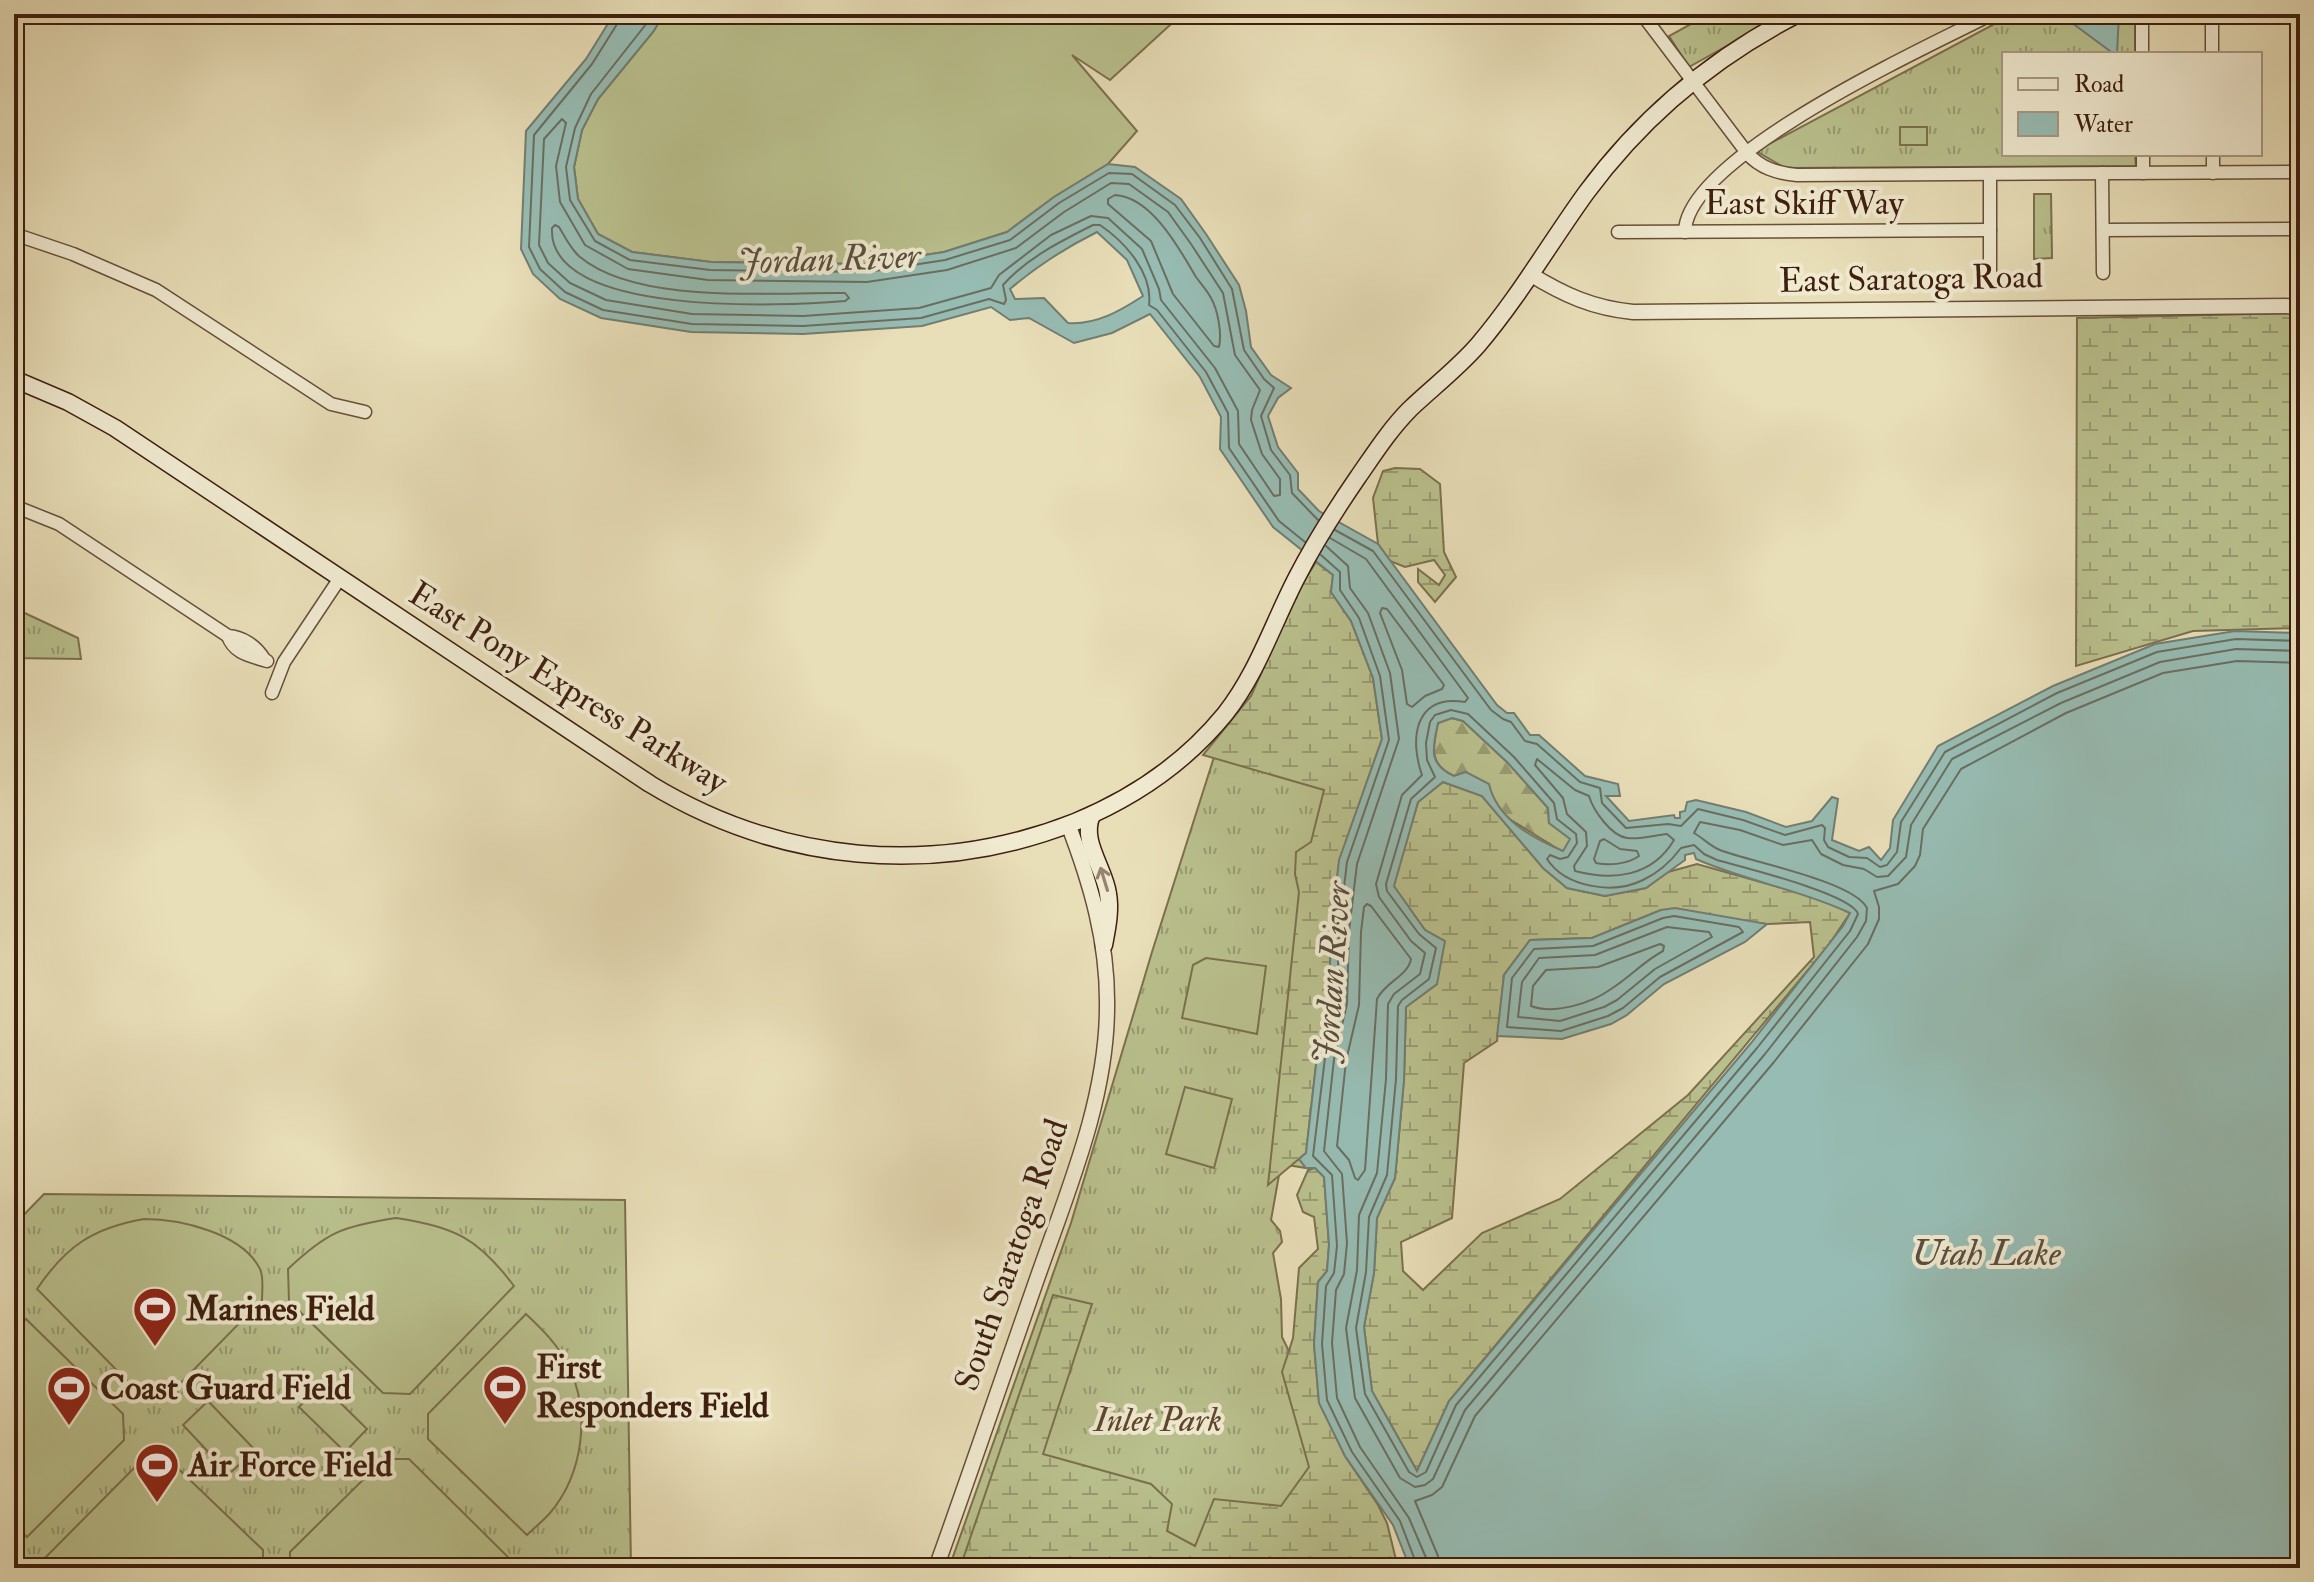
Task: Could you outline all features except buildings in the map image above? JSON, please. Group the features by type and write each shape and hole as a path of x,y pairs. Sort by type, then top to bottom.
{"main road":[{"name":"East Pony Express Parkway","path":"1449,372 1545,236 1639,131 1694,80 1749,41 1798,14"},
{"name":"East Pony Express Parkway","path":"14,379 68,402 115,428 650,784 709,816 756,834 841,853 911,857 953,854 994,847 1092,815 1132,795 1197,744 1224,714 1257,665 1306,560 1393,428 1477,346 1589,190"},
{"path":"1092,815 1089,836 1109,900 1104,950"}],"street":[{"path":"1642,14 1747,153 1766,168 1797,175 2300,172"},
{"path":"1685,232 1690,209 1730,166 1774,131 1833,96 1992,14"},
{"path":"2142,14 2142,52"},
{"path":"2212,14 2212,52"},
{"path":"2143,156 2143,173"},
{"path":"2213,156 2213,173"},
{"path":"2102,173 2103,273"},
{"path":"1990,174 1990,274"},
{"path":"2103,230 2300,229"},
{"name":"East Skiff Way","path":"1618,232 1990,230"},
{"path":"14,234 73,254 156,290 331,404 365,412"},
{"name":"East Saratoga Road","path":"1530,274 1581,302 1633,312 2300,306"},
{"path":"14,506 41,514 59,524 228,636 238,637 252,645 264,659 280,669"},
{"path":"272,693 280,669 340,578"},
{"name":"South Saratoga Road","path":"936,1568 1065,1200 1097,1093 1107,1029 1104,950 1090,883 1068,824"}],"green space":[{"path":"664,14 1182,14 1110,80 1072,55 1137,131 1108,164 1054,197 1007,232 944,252 867,264 711,262 632,252 598,234 578,199 574,167 582,130 598,99"},
{"path":"1709,14 1784,14 1689,67 1669,36"},
{"path":"2013,14 2135,14 2135,52 2002,52 2002,156 2135,156 2136,166 1785,168 1756,151"},
{"path":"1900,127 1927,127 1927,145 1900,145"},
{"path":"2034,194 2051,194 2052,258 2034,259"},
{"path":"2300,313 2300,628 2193,631 2076,666 2077,318"},
{"path":"1420,469 1440,484 1444,552 1456,577 1435,602 1418,582 1418,569 1439,585 1445,575 1434,560 1405,567 1390,561 1378,544 1373,498 1383,471"},
{"name":"Inlet Park","path":"1316,562 1351,621 1299,1159 1306,1168 1281,1164 1271,1220 1280,1231 1282,1242 1273,1253 1281,1299 1282,1337 1336,1447 1228,1568 949,1568 1071,1223 1222,732 1258,679 1299,589"},
{"path":"1316,562 1333,575 1331,592 1351,621 1373,678 1382,739 1363,793 1331,930 1329,1003 1317,1056 1306,1153 1268,1185 1299,892 1295,874 1296,852 1311,842 1324,790 1203,755 1251,696 1299,589"},
{"path":"14,608 78,638 81,659 14,658"},
{"path":"1452,718 1463,721 1508,763 1548,808 1549,823 1571,839 1563,852 1506,817 1466,772 1454,776 1440,766 1434,754 1438,723"},
{"path":"1443,782 1482,796 1543,868 1567,888 1605,896 1646,888 1668,872 1697,864 1821,899 1850,913 1828,946 1449,1401 1417,1471 1372,1391 1364,1327 1374,1273 1377,1218 1395,1178 1404,1080 1406,1007 1437,984 1425,930 1393,886 1418,802","holes":["1661,910 1767,924 1810,922 1814,957 1688,1095 1560,1199 1482,1233 1423,1290 1403,1271 1401,1242 1452,1218 1464,1063 1497,1041 1504,975 1530,940 1592,938"]},
{"path":"1206,958 1266,966 1257,1034 1182,1018 1193,965"},
{"path":"1185,1087 1232,1099 1214,1168 1166,1154"},
{"path":"1315,1168 1324,1177 1329,1245 1327,1271 1318,1282 1314,1344 1319,1402 1345,1456 1387,1523 1398,1568 960,1568 1053,1295 1092,1304 1043,1454 1151,1484 1172,1504 1167,1531 1195,1546 1214,1499 1281,1506 1309,1467 1282,1372 1293,1338 1299,1268 1318,1249 1314,1217 1303,1212 1297,1195 1308,1170"},
{"path":"44,1194 625,1200 631,1568 14,1568 14,1225"},
{"path":"396,1218 434,1226 464,1237 489,1256 514,1286 410,1394 383,1393 289,1301 288,1269 314,1247 349,1228"},
{"name":"Marines Field","path":"144,1219 192,1225 225,1237 251,1257 262,1276 262,1300 168,1396 141,1395 37,1289 59,1261 82,1241 110,1228"},
{"name":"First Responders Field","path":"526,1314 565,1359 576,1385 581,1423 580,1443 570,1480 550,1513 527,1535 428,1439 428,1414"},
{"name":"Coast Guard Field","path":"26,1319 123,1414 124,1440 27,1537 14,1525 14,1330"},
{"path":"321,1384 367,1429 345,1452 299,1407"},
{"path":"208,1401 255,1450 229,1474 183,1425"},
{"name":"Air Force Field","path":"144,1458 167,1458 263,1550 263,1568 39,1568 37,1566"},
{"path":"384,1459 409,1459 514,1563 510,1568 290,1568 290,1552"}],"water":[{"name":"Utah Lake","path":"614,14 664,14 598,99 582,130 574,167 578,199 598,234 632,252 711,262 867,264 944,252 1007,232 1054,197 1108,164 1135,167 1181,199 1239,285 1251,347 1271,375 1291,388 1278,398 1268,416 1278,447 1298,473 1298,489 1319,511 1378,544 1497,705 1507,713 1514,713 1530,735 1539,735 1585,776 1618,784 1620,796 1606,796 1629,821 1674,815 1680,818 1680,812 1685,811 1687,802 1696,800 1746,812 1786,827 1812,821 1832,797 1838,799 1832,840 1859,851 1869,847 1881,860 1890,848 1893,820 1938,746 2053,686 2155,644 2235,631 2300,633 2300,1568 1413,1568 1408,1563 1393,1525 1345,1456 1319,1403 1314,1344 1318,1282 1327,1271 1329,1245 1324,1177 1315,1168 1306,1168 1299,1159 1306,1153 1317,1056 1329,1003 1331,930 1339,860 1382,739 1373,678 1351,621 1331,592 1333,575 1273,527 1220,449 1221,417 1200,377 1150,314 1112,333 1074,343 1029,318 1010,320 991,307 922,326 803,334 691,332 601,318 560,299 533,274 521,249 526,131 586,59","holes":["1097,232 1127,260 1143,296 1107,316 1078,323 1068,323 1044,298 1015,299 1010,289 1052,258","1452,718 1463,721 1508,763 1548,808 1549,823 1570,839 1563,851 1539,840 1507,817 1489,784 1466,772 1454,776 1439,766 1434,754 1438,723","1443,782 1482,796 1543,868 1567,888 1605,896 1646,888 1685,860 1685,855 1694,853 1696,859 1715,867 1850,913 1751,1043 1449,1401 1417,1471 1372,1391 1364,1327 1374,1273 1377,1218 1395,1178 1404,1080 1406,1007 1437,984 1445,941 1425,930 1394,886 1418,802"]},
{"path":"2060,14 2119,14 2117,52 2111,52"},
{"path":"1675,908 1767,924 1745,942 1664,984 1627,1015 1611,1024 1562,1039 1497,1036 1504,975 1530,940 1592,938 1661,910"}],"place":[{"name":"Marines Field","path":"155,1348"},
{"name":"First Responders Field","path":"505,1426"},
{"name":"Coast Guard Field","path":"69,1427"},
{"name":"Air Force Field","path":"157,1504"}],"water label":[{"name":"Jordan River","path":"829,259"},
{"name":"Jordan River","path":"1332,973"}]}
